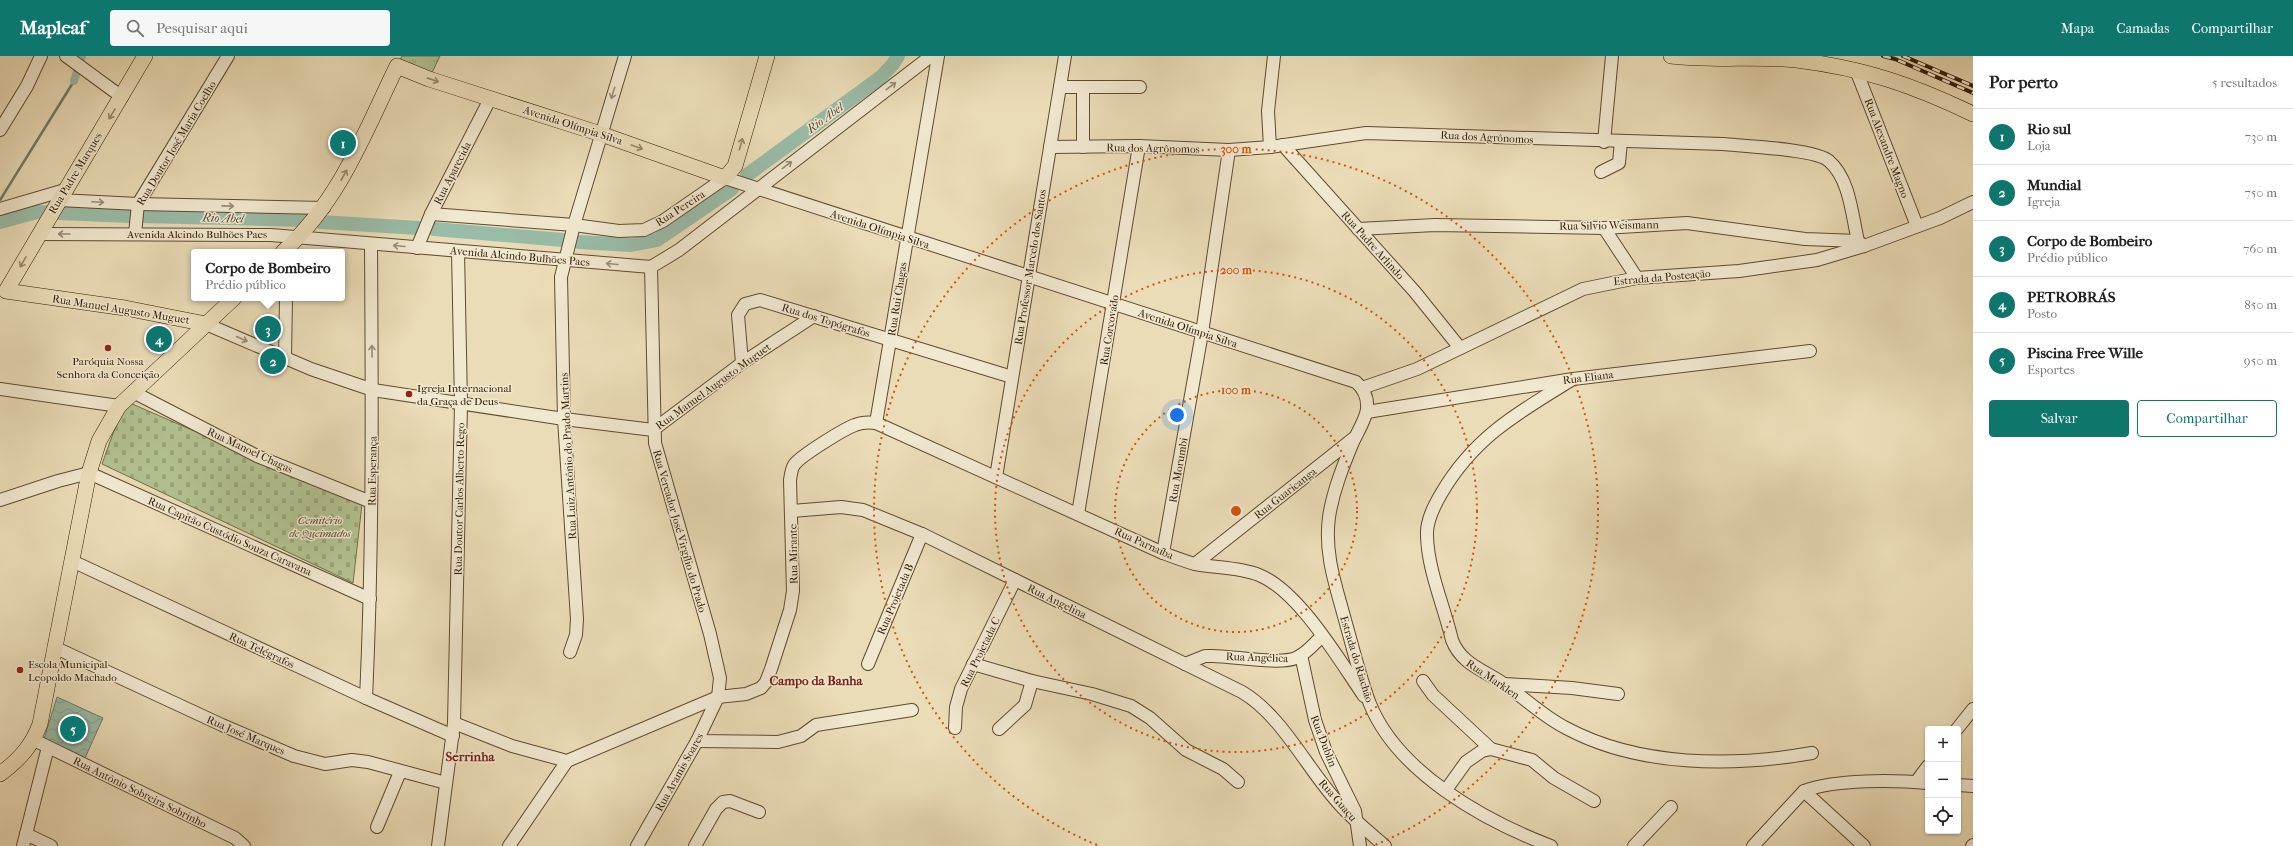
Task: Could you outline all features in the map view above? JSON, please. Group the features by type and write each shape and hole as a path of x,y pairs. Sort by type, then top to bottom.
{"main road":[{"name":"Rua Padre Marques","path":"3,291 122,97 145,56"},
{"name":"Rua Pereira","path":"728,179 735,166 767,56"},
{"path":"1671,56 1795,60 1856,70 1881,76 1929,93 1973,114"},
{"name":"Avenida Olímpia Silva","path":"322,211 348,168 397,66 490,99 601,134 728,179"},
{"path":"287,249 322,211"},
{"name":"Rua Manuel Augusto Muguet","path":"3,291 125,308 206,324"},
{"path":"0,774 24,753 34,740 47,697 89,473 99,442 119,406 231,301"}],"street":[{"path":"0,130 27,86 42,56"},
{"path":"66,56 122,97"},
{"name":"Rua Doutor José Maria Coelho","path":"135,230 137,206 228,56"},
{"name":"Rua Luiz Antônio do Prado Martins","path":"570,652 576,635 577,619 564,419 561,277 573,228 625,56"},
{"path":"651,267 679,250 752,187 931,56"},
{"name":"Rua Rui Chagas","path":"876,423 938,56"},
{"name":"Rua Professor Marcelo dos Santos","path":"996,477 1065,56"},
{"path":"1270,147 1268,111 1274,56"},
{"path":"1604,142 1612,56"},
{"name":"Rua Alexandre Magno","path":"1856,70 1917,226"},
{"path":"1060,87 1140,87"},
{"path":"1083,87 1083,147"},
{"name":"Rua Aparecida","path":"419,244 430,217 490,99"},
{"name":"Rua dos Agrônomos","path":"1050,147 1139,146 1229,150 1270,147 1366,133 1604,142 1621,141 1723,144 1771,148 1821,156 1833,165 1844,186 1861,243"},
{"path":"1602,172 1619,163 1621,141"},
{"name":"Rua Padre Arlindo","path":"1283,145 1415,292 1460,348"},
{"name":"Rua Corcovado","path":"1078,514 1139,146"},
{"name":"Rua Morumbi","path":"1163,553 1202,333 1229,150"},
{"name":"Avenida Olímpia Silva","path":"728,179 1202,333 1345,377 1362,388"},
{"name":"Rua Pereira","path":"430,217 619,231 644,230 663,221 728,179"},
{"path":"1,208 60,198 137,206 322,211"},
{"name":"Estrada da Posteação","path":"1362,388 1418,369 1577,291 1600,284 1637,278 1739,271 1817,260 1861,243 1953,213 1973,202"},
{"name":"Rua Silvio Weismann","path":"1358,229 1435,225 1604,228 1687,223 1805,239 1861,243"},
{"path":"1604,228 1637,278"},
{"name":"Avenida Alcindo Bulhões Paes","path":"41,230 135,230 271,235 302,233 371,244 419,244 458,251 566,255 651,267"},
{"name":"Rua Esperança","path":"366,698 370,599 373,390 371,244"},
{"name":"Rua Doutor Carlos Alberto Rego","path":"438,846 454,723 461,404 458,251"},
{"name":"Rua Vereador José Virgílio do Prado","path":"651,267 653,430 657,455 716,654 720,678 718,697"},
{"name":"Rua dos Topógrafos","path":"742,363 738,314 745,304 760,300 1012,376"},
{"path":"285,358 286,301"},
{"name":"Rua Manuel Augusto Muguet","path":"206,324 341,381 373,390 564,419 653,430 742,363 814,316"},
{"name":"Rua Eliana","path":"1367,412 1573,379 1810,350"},
{"name":"Rua Marklen","path":"1573,379 1508,419 1478,444 1449,481 1438,500 1428,524 1426,534 1430,560 1454,646 1464,659 1504,684 1538,712 1565,728 1607,746 1640,754 1676,759 1751,760 1812,753"},
{"path":"1362,388 1367,402 1367,412"},
{"path":"0,389 119,406"},
{"name":"Rua Manoel Chagas","path":"133,392 257,456 371,502"},
{"name":"Estrada do Riachão","path":"1367,412 1356,436 1333,499 1329,517 1328,552 1337,594 1370,705 1395,745 1418,770 1494,822 1551,846"},
{"name":"Rua Mirante","path":"567,760 718,697 754,692 764,685 769,676 790,610 793,590 790,480 794,464 853,425 862,423 876,423"},
{"name":"Rua Parnaíba","path":"876,423 1163,553 1194,564 1246,571 1269,580 1289,595 1322,636 1370,705"},
{"name":"Rua Guaricanga","path":"1194,564 1356,436"},
{"path":"0,500 89,473"},
{"name":"Rua Capitão Custódio Souza Caravana","path":"89,473 370,599"},
{"path":"0,491 19,493"},
{"name":"Rua Angelina","path":"792,511 858,508 922,534 1249,696 1298,749"},
{"name":"Rua Projetada B","path":"868,664 922,534"},
{"name":"Rua Telégrafos","path":"72,561 366,698 453,736"},
{"name":"Rua Projetada C","path":"955,728 958,699 973,664 1015,580"},
{"name":"Rua Angélica","path":"1185,664 1205,656 1283,661 1302,655 1322,636"},
{"name":"Rua José Marques","path":"56,648 222,725 294,756 325,764 359,761 446,783"},
{"name":"Rua Dublin","path":"1302,655 1315,720 1326,752 1355,811 1358,823 1360,846"},
{"path":"973,664 1032,681 1092,694 1131,706 1150,718 1186,750 1223,769 1238,782"},
{"path":"999,729 1025,705 1032,681"},
{"path":"1423,681 1438,700 1491,749"},
{"path":"1504,684 1572,688 1618,694"},
{"name":"Rua Aramis Soares","path":"637,846 697,741 718,697"},
{"path":"1959,726 1973,709"},
{"path":"697,741 778,742 801,736 816,725 912,710"},
{"path":"454,723 512,746 567,760 509,846"},
{"name":"Rua Antônio Sobreira Sobrinho","path":"34,740 230,836 244,846"},
{"path":"23,846 48,747"},
{"name":"Rua Guaçu","path":"1298,749 1342,807 1385,846"},
{"path":"1446,790 1466,762 1482,751 1491,749 1532,760 1554,778 1594,801"},
{"path":"377,827 400,772"},
{"path":"1753,846 1804,791 1829,785 1922,782"},
{"path":"1961,785 1973,786"},
{"path":"1804,791 1864,846"},
{"path":"696,846 716,809 723,802 730,801 759,812"},
{"path":"1634,846 1671,806"},
{"path":"26,834 52,846"}],"green space":[{"path":"402,56 440,56 429,79 397,66"},
{"name":"Cemitério de Queimados","path":"130,403 362,504 353,583 102,464 120,414"}],"water":[{"path":"57,697 103,718 85,758 44,739"}],"waterway":[{"path":"74,81 82,56"},
{"name":"Rio Abel","path":"747,175 881,77 898,56"},
{"path":"0,200 74,81"},
{"name":"Rio Abel","path":"579,242 631,245 657,240 732,189"},
{"name":"Rio Abel","path":"0,222 37,212 129,216"},
{"name":"Rio Abel","path":"142,216 304,220"},
{"name":"Rio Abel","path":"321,222 418,228"},
{"name":"Rio Abel","path":"434,229 563,240"}],"railway":[{"path":"1883,56 1895,59 1973,93"},
{"path":"1903,56 1973,86"}],"place":[{"name":"Rio sul","path":"343,143"},
{"name":"Corpo de Bombeiro","path":"268,329"},
{"name":"PETROBRÁS","path":"159,339"},
{"name":"Paróquia Nossa Senhora da Conceição","path":"108,348"},
{"name":"Mundial","path":"273,361"},
{"name":"Igreja Internacional da Graça de Deus","path":"409,394"},
{"name":"Escola Municipal Leopoldo Machado","path":"20,670"},
{"name":"Piscina Free Wille","path":"73,729"}],"district":[{"name":"Campo da Banha","path":"816,680"},
{"name":"Serrinha","path":"470,756"}]}
